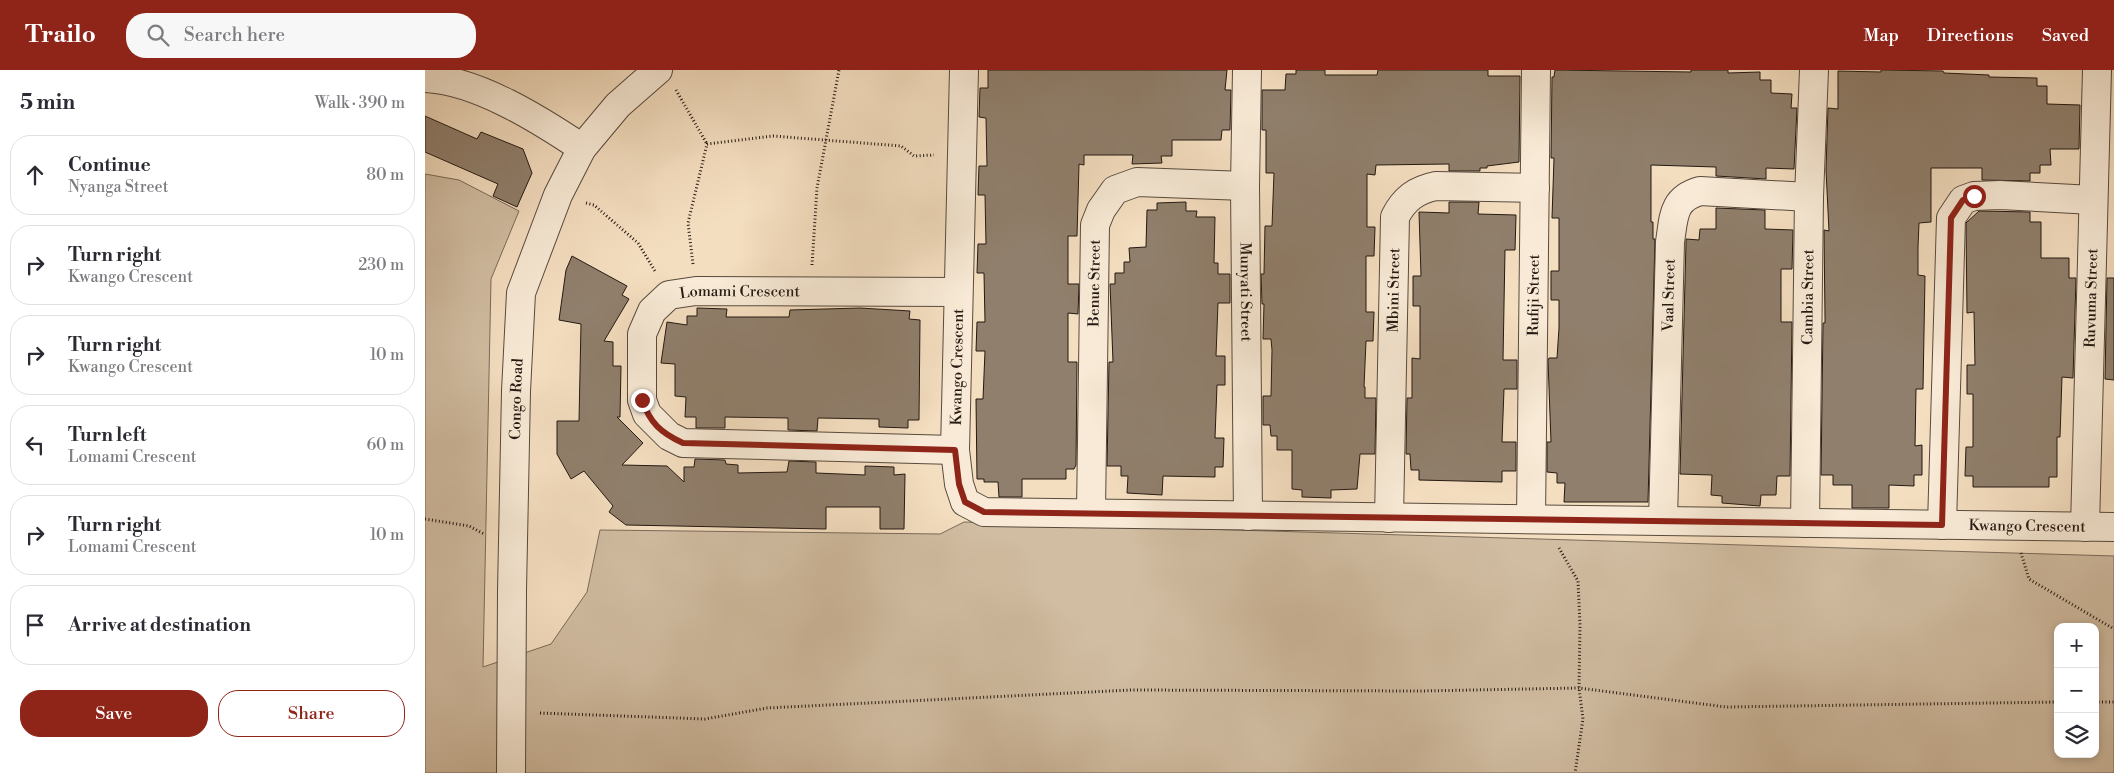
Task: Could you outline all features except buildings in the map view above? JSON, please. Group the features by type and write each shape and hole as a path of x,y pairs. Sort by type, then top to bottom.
{"street":[{"name":"Kwango Crescent","path":"964,70 955,450 959,484 965,502 984,512 2114,528"},
{"name":"Munyati Street","path":"1247,70 1245,186 1248,516"},
{"name":"Rufiji Street","path":"1531,520 1537,70"},
{"name":"Cambia Street","path":"1805,523 1809,198 1814,70"},
{"name":"Ruvuma Street","path":"2085,527 2097,70"},
{"path":"425,78 436,78 469,86 505,103 582,148"},
{"name":"Congo Road","path":"511,773 516,411 521,294 558,195 582,148 618,105 666,78"},
{"name":"Benue Street","path":"1091,514 1095,225 1101,210 1115,190 1137,182 1245,186"},
{"name":"Mbini Street","path":"1389,518 1395,217 1397,212 1405,201 1415,193 1436,186 1535,188"},
{"name":"Vaal Street","path":"1663,521 1670,242 1677,205 1687,195 1700,191 1809,198"},
{"path":"1942,525 1951,218 1963,200 1974,196 2000,195 2093,200"},
{"name":"Lomami Crescent","path":"955,450 683,443 669,436 647,414 642,400 642,334 652,311 669,295 697,291 958,292"}],"path":[{"path":"810,291 817,188 839,70"},
{"path":"666,78 707,144 688,223 697,291"},
{"path":"707,144 773,136 901,146 914,156 962,153"},
{"path":"558,195 594,205 638,243 669,295"},
{"path":"425,518 469,526 490,537"},
{"path":"1531,520 1558,545 1578,581 1580,625 1579,688 1583,719 1575,773"},
{"path":"2013,526 2029,580 2114,629"},
{"path":"512,711 705,720 767,708 1131,690 1419,691 1579,688 1726,707 2054,702"},
{"path":"2099,702 2114,702"}],"shaded area":[{"path":"425,174 459,180 519,211 491,279 483,667 551,644 587,592 600,530 940,534 964,522 2114,556 2114,773 425,773"}],"route":[{"path":"642,400 647,414 657,427 683,443 955,450 959,484 965,502 984,512 1942,525 1951,218 1963,200 1974,196"}]}
